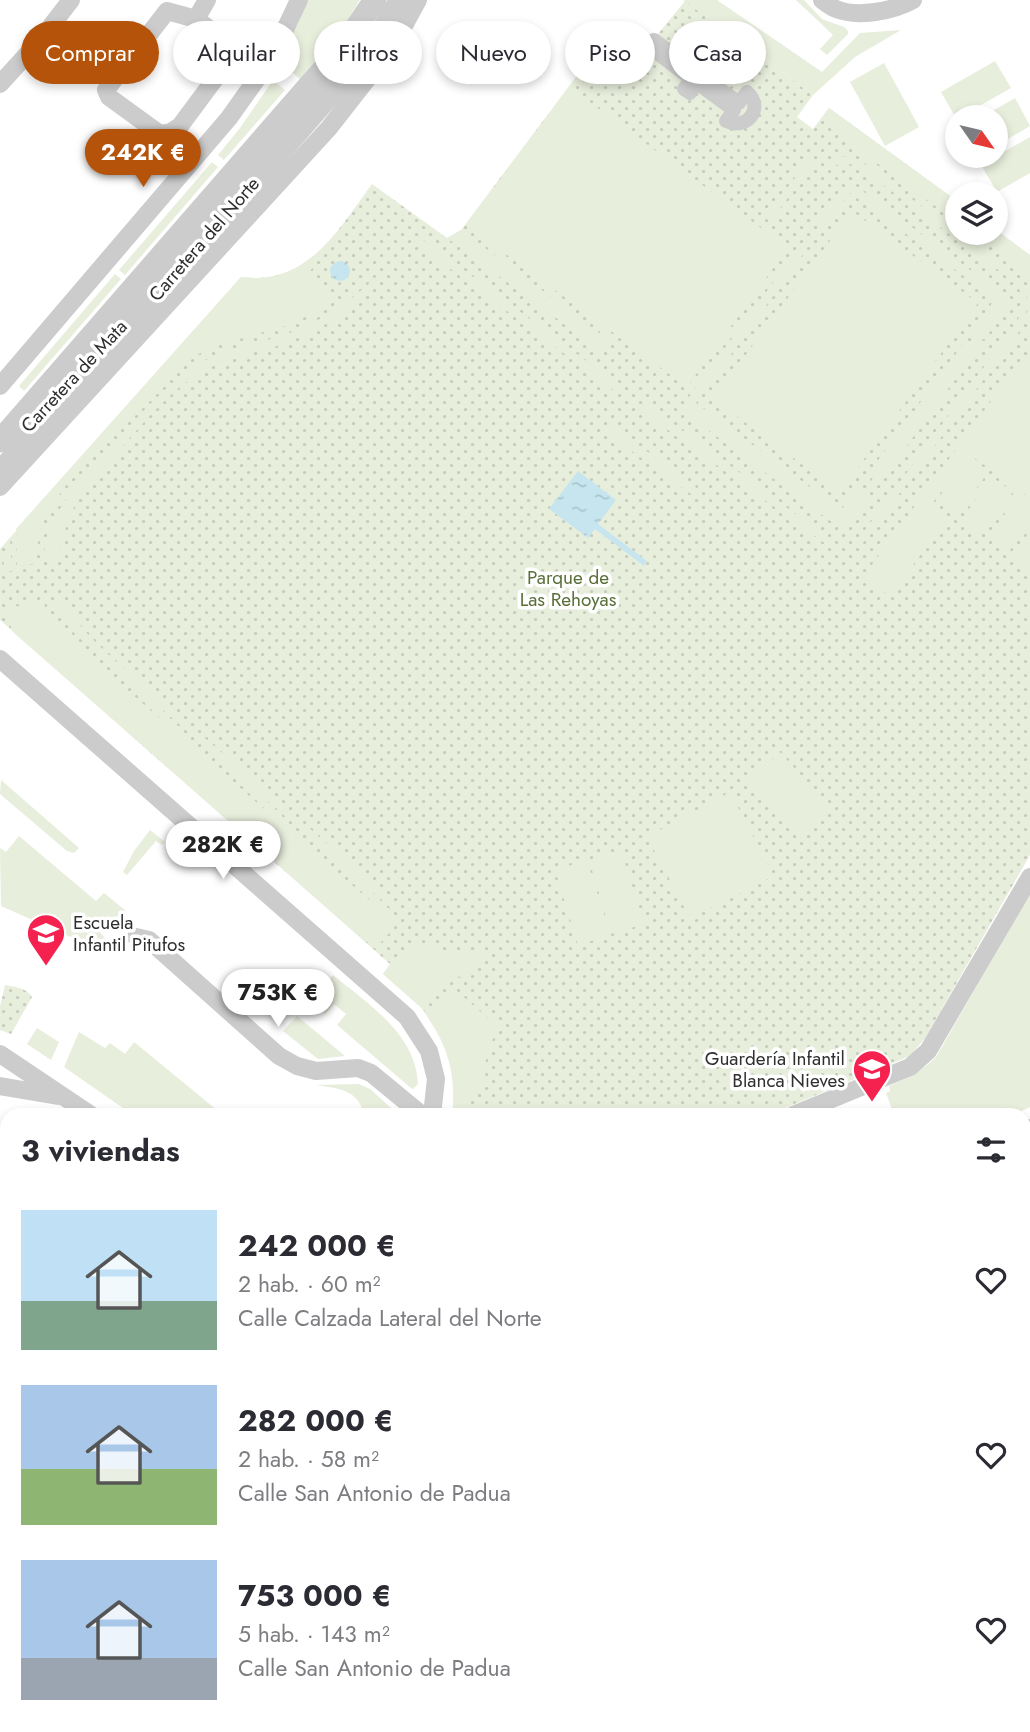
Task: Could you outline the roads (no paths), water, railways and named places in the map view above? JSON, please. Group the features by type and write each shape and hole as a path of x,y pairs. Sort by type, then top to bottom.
{"street":[{"path":"0,84 41,39 71,0"},
{"path":"196,19 207,0"},
{"path":"0,386 250,91 271,59 299,0"},
{"name":"Carretera del Norte","path":"0,441 342,48 374,0"},
{"name":"Carretera del Norte","path":"0,473 358,62 381,33 401,0"},
{"name":"Carretera de Mata","path":"0,487 329,128 393,46 418,0"},
{"path":"822,0 835,9 858,14 902,6 913,0"},
{"path":"167,11 196,19 224,40 231,49 226,64 180,126 171,132 160,134 109,97 106,90 167,11"},
{"path":"654,40 697,71 705,61 710,65 702,76 739,103 747,92 752,96 754,111 744,122 726,121 734,110 697,83 690,93 684,89 691,79 648,46 654,40"},
{"path":"0,659 407,1017 429,1051 436,1079 433,1108"},
{"path":"810,1108 911,1067 928,1051 1030,877"},
{"path":"136,937 149,940 279,1056 297,1066 316,1071 358,1068 371,1073 414,1108"},
{"path":"0,1054 81,1108"},
{"path":"0,1086 65,1097"}],"water":[{"path":"340,261 347,264 350,271 347,278 340,281 333,278 330,271 333,264"},
{"path":"578,471 616,500 598,524 647,561 644,566 595,529 588,538 549,509"}],"place":[{"name":"Escuela Infantil Pitufos","path":"46,967"},
{"name":"Guardería Infantil Blanca Nieves","path":"872,1103"}],"park label":[{"name":"Parque de Las Rehoyas","path":"568,588"}]}
